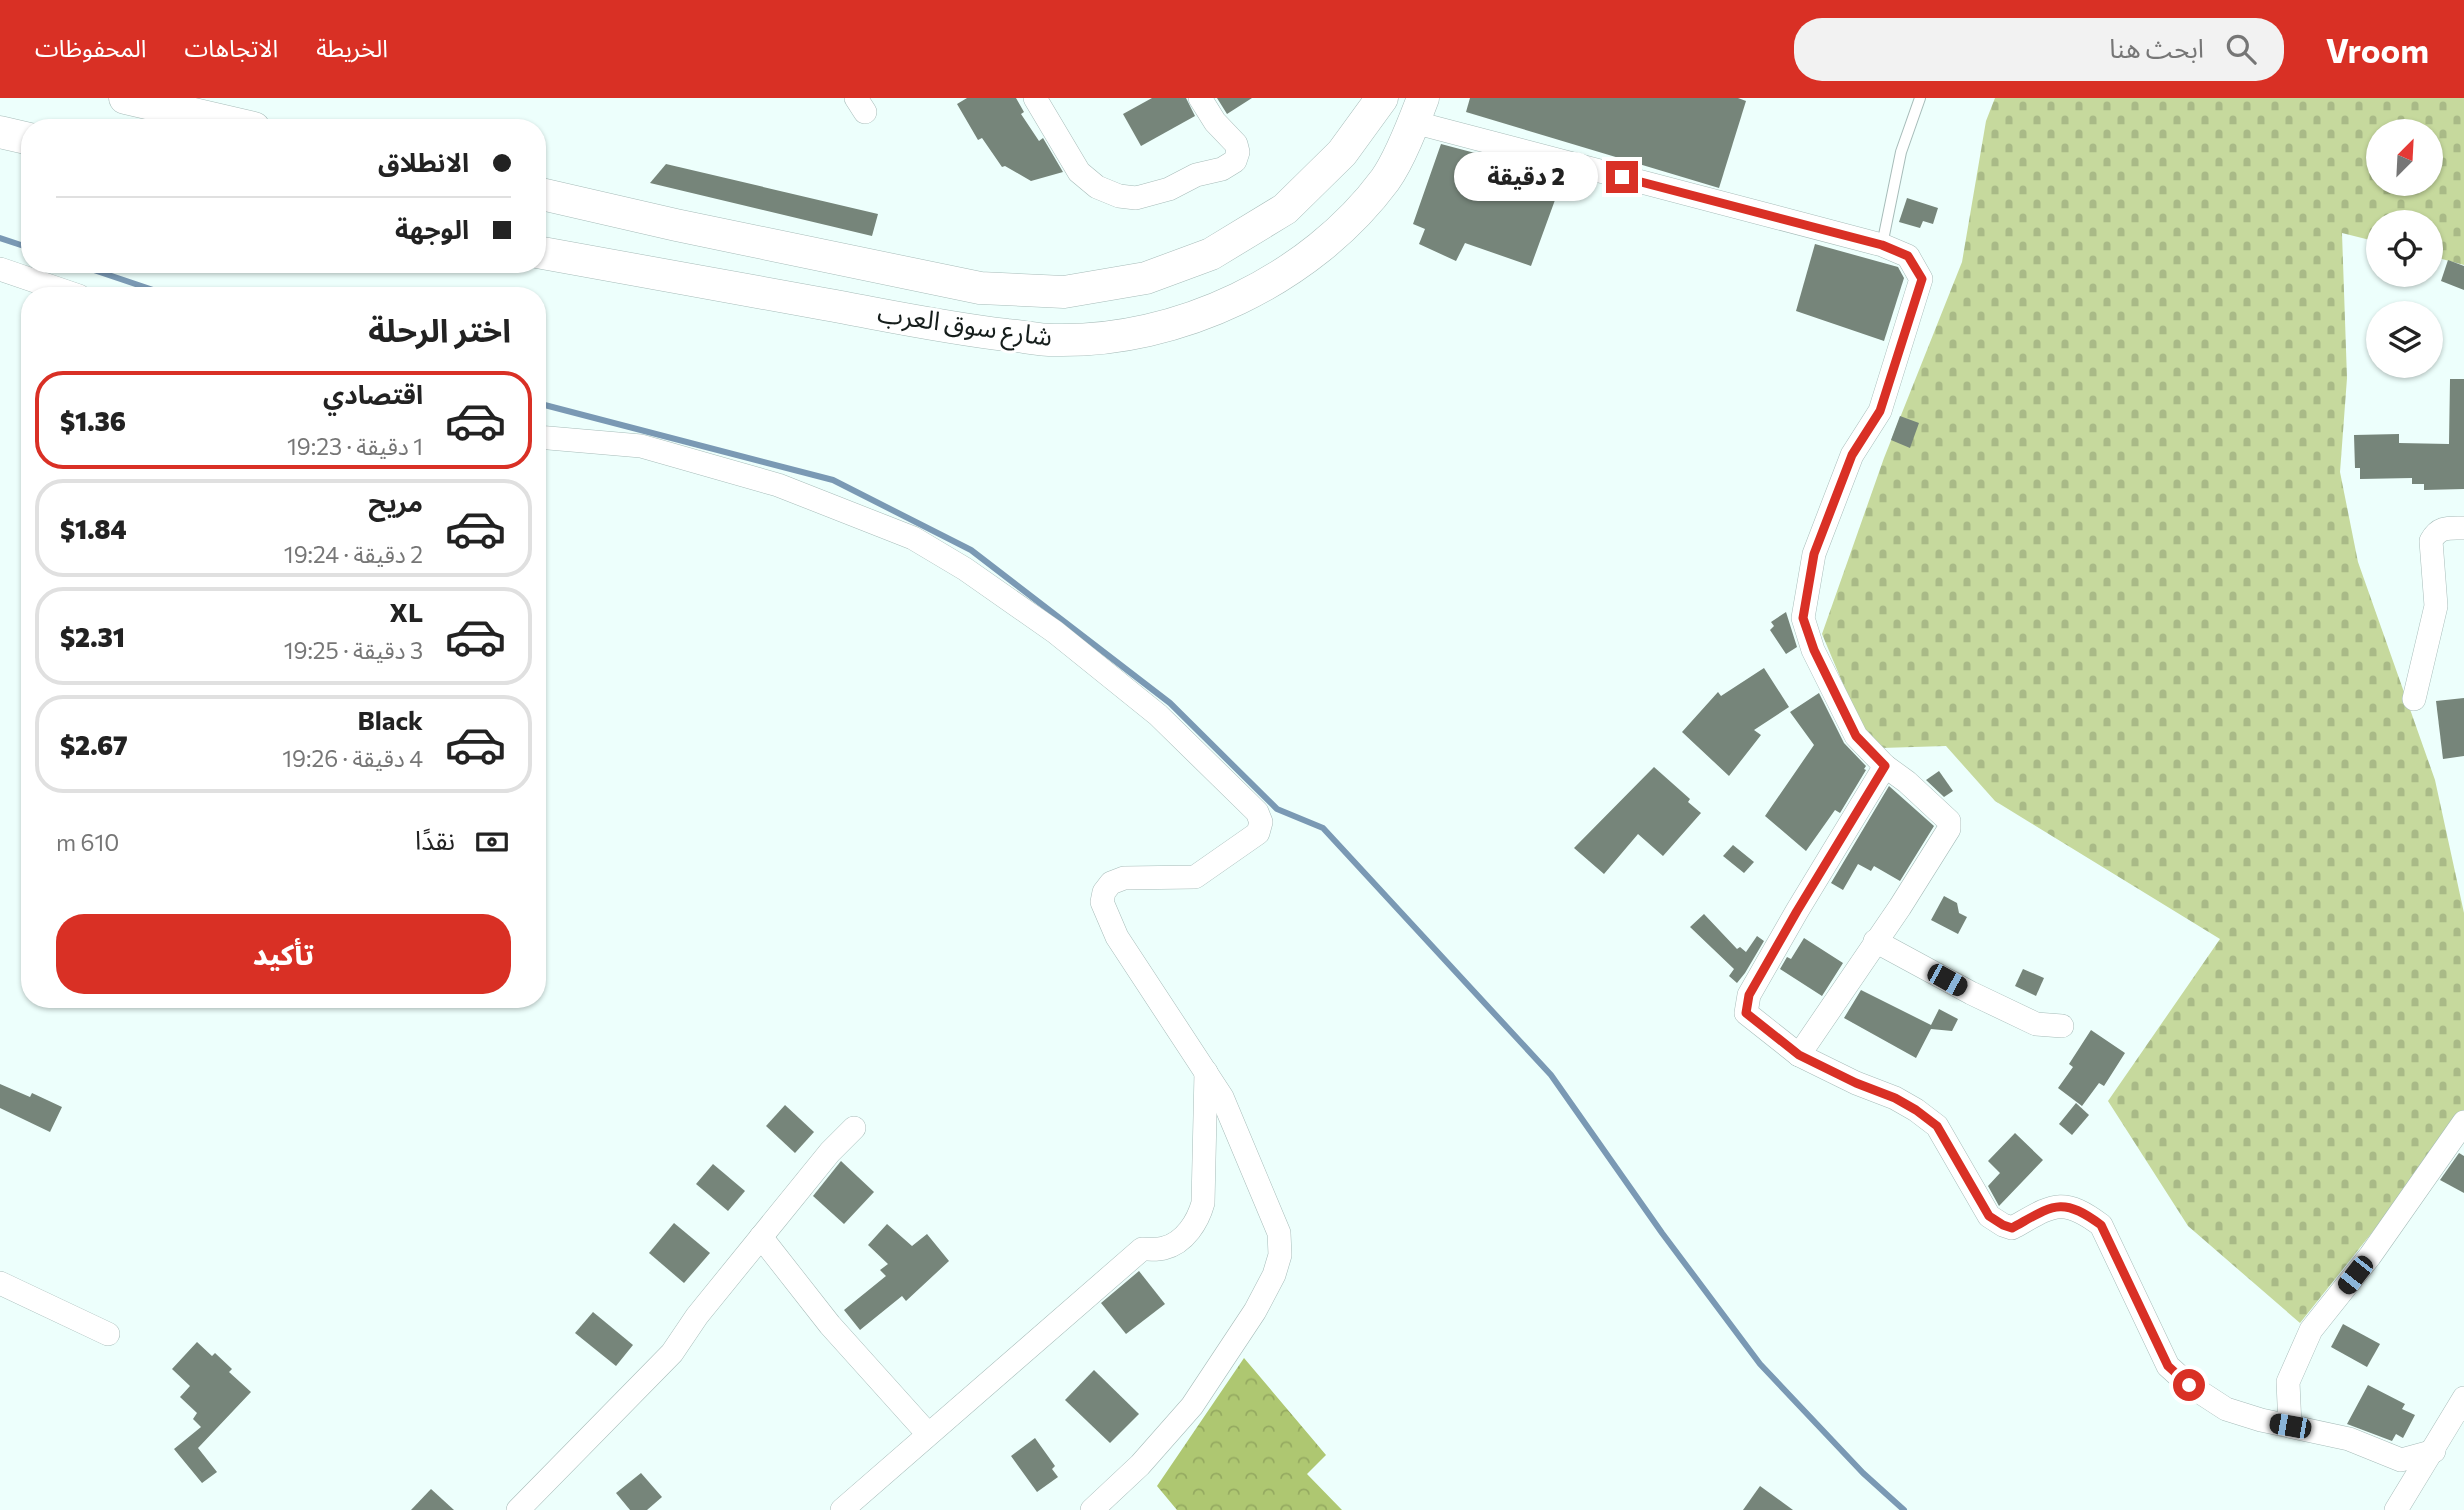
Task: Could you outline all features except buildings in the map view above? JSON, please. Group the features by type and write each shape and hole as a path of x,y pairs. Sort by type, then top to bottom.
{"main road":[{"path":"125,98 215,119"},
{"path":"546,195 980,288 1064,292 1146,278 1211,254 1285,209 1342,153 1382,98"},
{"name":"شارع سوق العرب","path":"546,254 974,331 1054,340 1130,334 1169,326 1213,311 1282,275 1338,232 1386,178 1418,110"},
{"path":"0,132 21,137"}],"street":[{"path":"1035,98 1079,172 1097,187 1119,196 1136,198 1169,189 1196,176 1222,169 1235,161 1238,152 1236,144 1215,122 1200,98"},
{"path":"1418,110 1882,245 1908,256 1922,279 1880,411 1852,455 1814,554 1803,618 1814,650 1856,736 1885,766 1950,821 1949,829 1799,1055"},
{"path":"0,270 52,287"},
{"path":"546,438 640,446 778,485 913,538 965,569 1055,632 1158,715 1257,812 1261,822 1258,833 1195,877 1124,878 1111,883 1104,892 1102,902 1117,937 1222,1097 1279,1233 1280,1255 1275,1275 1255,1311 1192,1406 1140,1465 1092,1510"},
{"path":"2414,699 2436,606 2431,541 2435,532 2442,528 2464,528"},
{"path":"1885,766 1749,995 1746,1013 1799,1055 1856,1083 1895,1098 1937,1126 1989,1216 2003,1225 2012,1228 2049,1207 2062,1205 2081,1210 2101,1225 2168,1366 2189,1385 2226,1409 2261,1420 2349,1439 2401,1460 2434,1451"},
{"path":"1875,941 1971,993 2036,1024 2062,1026"},
{"path":"842,1510 1142,1249 1166,1248 1186,1235 1198,1219 1203,1203 1206,1072"},
{"path":"2290,1426 2288,1382 2311,1330 2370,1256 2464,1122"},
{"path":"518,1510 672,1353 697,1316 830,1152 854,1128"},
{"path":"761,1237 830,1325 928,1434"},
{"path":"0,1283 108,1334"},
{"path":"2396,1510 2464,1398"}],"lane":[{"path":"1882,245 1901,152 1920,98"}],"green space":[{"path":"1995,98 2464,98 2464,265 2443,259 2443,210 2366,210 2366,239 2342,233 2347,378 2340,472 2358,562 2435,780 2464,913 2464,1117 2300,1323 2188,1226 2108,1101 2220,939 1995,801 1946,746 1881,748 1862,729 1822,634 1884,458 1962,262 1986,121"},
{"path":"1244,1358 1326,1455 1307,1474 1342,1510 1177,1510 1157,1486"}],"waterway":[{"path":"0,238 21,245"},
{"path":"103,273 144,287"},
{"path":"546,405 833,480 971,550 1170,703 1277,809 1323,828 1551,1075 1662,1233 1760,1364 1863,1473 1904,1510"}],"route":[{"path":"1622,177 1882,245 1908,256 1922,279 1880,411 1852,455 1814,554 1803,618 1814,650 1856,736 1885,766 1749,995 1746,1013 1799,1055 1856,1083 1895,1098 1937,1126 1989,1216 2003,1225 2012,1228 2049,1207 2062,1205 2081,1210 2101,1225 2168,1366 2189,1385"}]}
